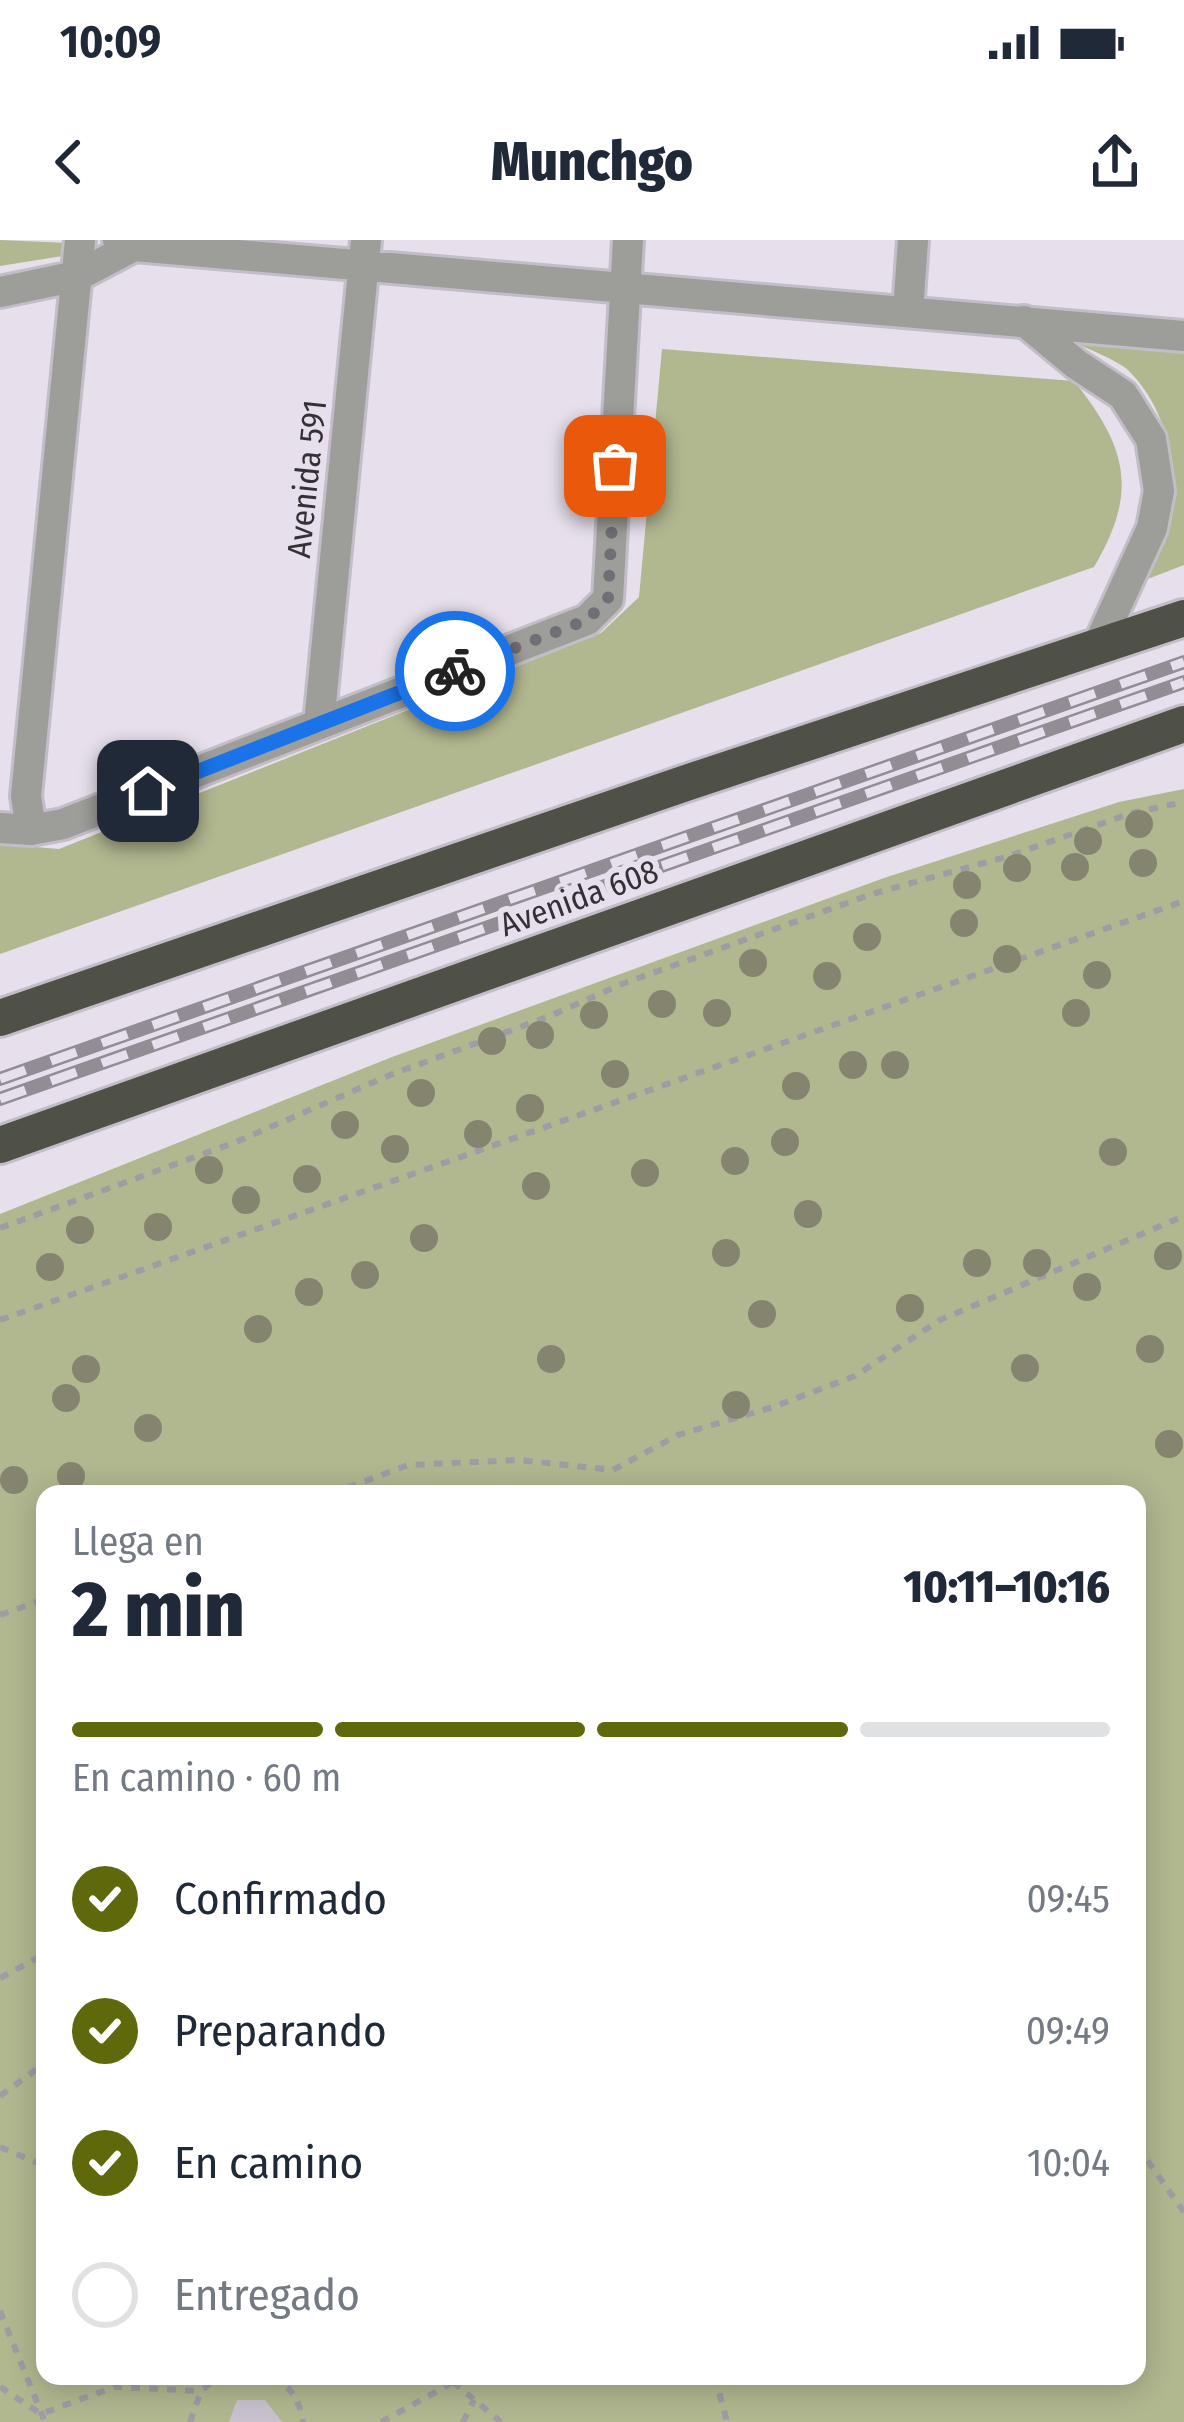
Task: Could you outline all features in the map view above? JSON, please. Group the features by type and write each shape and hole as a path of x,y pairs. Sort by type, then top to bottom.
{"highway":[{"path":"0,1018 1184,618"},
{"name":"Avenida 608","path":"0,1144 1184,724"}],"street":[{"path":"80,240 26,796 15,829 63,824 587,620 608,599 628,240"},
{"path":"908,311 913,240"},
{"path":"0,292 76,276 126,243 364,253 624,287 1184,336"},
{"name":"Avenida 591","path":"319,724 364,253"},
{"path":"1024,321 1123,395 1151,440 1159,491 1152,528 1097,648"}],"path":[{"path":"0,1228 236,1142 390,1075 622,984 872,894 1009,856 1132,813 1184,802"},
{"path":"0,1320 1184,901"},
{"path":"355,1485 408,1465 519,1460 613,1470 678,1435 773,1408 855,1376 940,1321 1184,1216"},
{"path":"0,1615 36,1602"},
{"path":"0,1978 36,1959"},
{"path":"0,2096 36,2070"},
{"path":"0,2147 36,2162"},
{"path":"1146,2159 1184,2212"},
{"path":"0,2311 43,2418"},
{"path":"190,2422 201,2391 208,2385"},
{"path":"287,2385 303,2422"},
{"path":"381,2422 448,2385"},
{"path":"457,2385 501,2422"},
{"path":"715,2385 728,2422"},
{"path":"0,2387 43,2418"},
{"path":"43,2418 114,2387 201,2391"},
{"path":"463,2422 475,2400"}],"green space":[{"path":"0,240 69,243 69,255 0,266"},
{"path":"1076,343 1184,352 1184,565 1140,582 1165,528 1170,500 1168,443 1146,391 1127,369"},
{"path":"662,349 1074,381 1106,427 1121,470 1117,515 1108,540 1094,567 0,954 0,844 59,849 601,633 639,597"},
{"path":"1184,789 1184,2422 0,2422 0,1214 392,1057 884,878 1119,802"}],"building":[{"path":"237,2400 265,2400 282,2422 229,2422"}],"railway":[{"path":"0,1079 1184,662"},
{"path":"0,1099 1184,682"}],"way so far":[{"path":"455,671 587,620 608,599 615,466"}],"route":[{"path":"148,791 455,671"}]}
